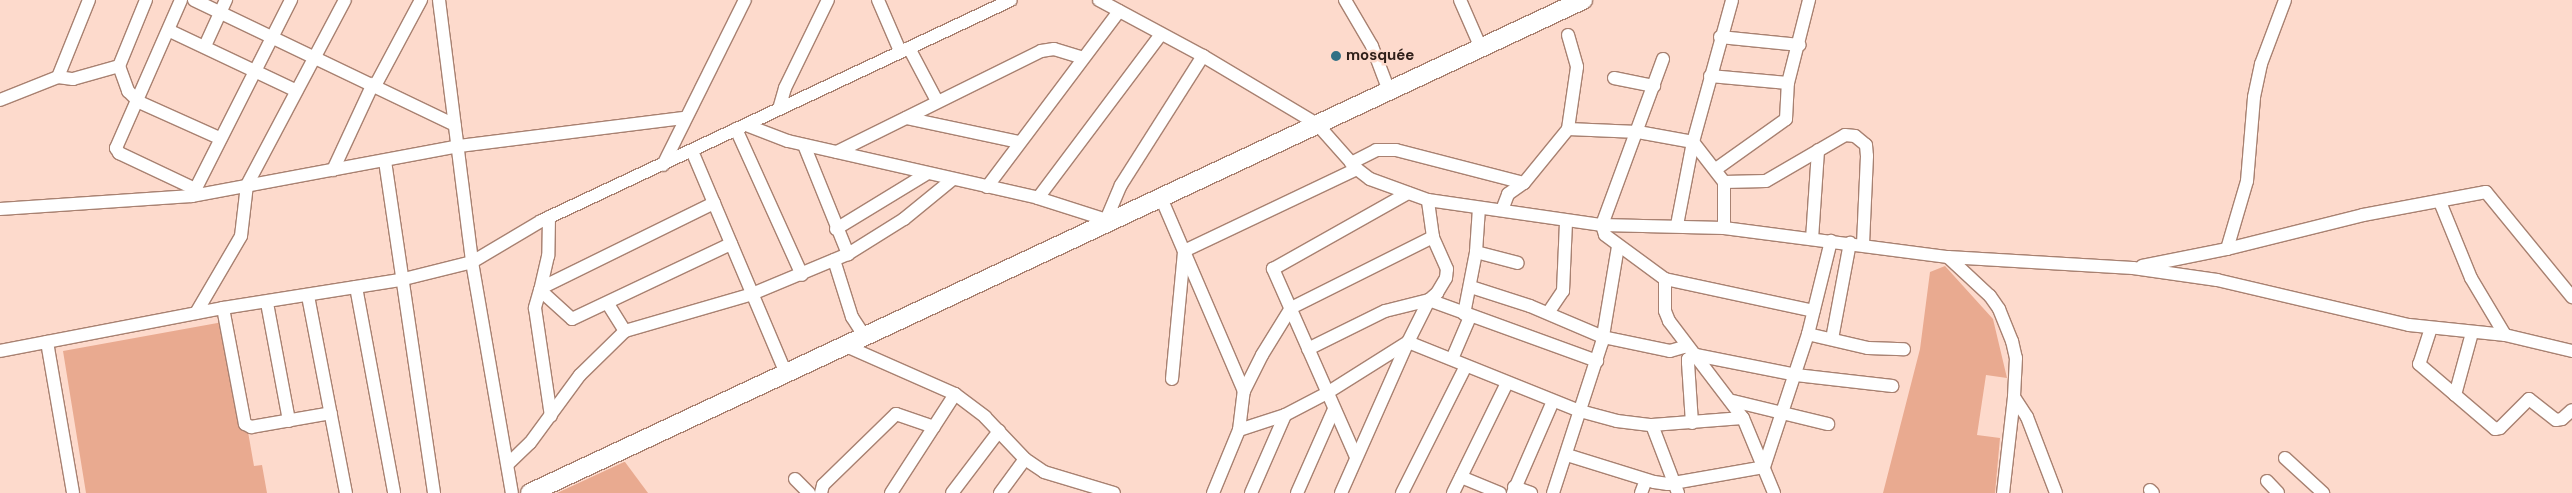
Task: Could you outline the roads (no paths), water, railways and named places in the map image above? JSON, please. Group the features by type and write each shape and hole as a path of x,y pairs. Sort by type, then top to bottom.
{"main road":[{"path":"530,493 1110,221 1162,200 1317,124 1583,0"}],"street":[{"path":"58,77 89,0"},
{"path":"146,0 119,66 128,91 138,102 219,138"},
{"path":"181,0 170,31 116,150 194,192"},
{"path":"194,0 223,6 273,35 455,124"},
{"path":"194,192 219,138 291,0"},
{"path":"196,313 241,236 245,224 247,186 295,90 345,0"},
{"path":"333,170 374,85 421,0"},
{"path":"440,0 472,262 512,493"},
{"path":"663,165 744,0"},
{"path":"779,109 785,88 828,0"},
{"path":"878,0 905,50 937,101"},
{"path":"0,350 223,308 400,280 472,262 549,217 1011,0"},
{"path":"1099,0 1204,56 1317,124 1354,166 1370,179 1428,200 1602,226 1677,225 1724,228 1948,256 2133,268 2217,280 2430,328 2504,335 2572,351"},
{"path":"1345,0 1372,46 1389,91"},
{"path":"1677,225 1693,142 1720,37 1732,0"},
{"path":"1716,169 1786,119 1788,83 1800,45 1809,0"},
{"path":"2227,249 2247,180 2254,97 2261,64 2285,0"},
{"path":"1461,1 1482,48"},
{"path":"205,46 223,6"},
{"path":"987,187 1119,11"},
{"path":"170,31 295,90"},
{"path":"1038,198 1161,34"},
{"path":"1502,210 1508,194 1524,183 1568,129 1577,67 1568,35"},
{"path":"1720,37 1800,45"},
{"path":"837,152 937,101 1041,52 1054,49 1083,58"},
{"path":"741,127 804,145 1038,198 1110,221 1120,185 1204,56"},
{"path":"1663,59 1638,132 1602,226 1605,235 1665,279 1814,311"},
{"path":"0,100 58,77 73,79 119,66"},
{"path":"1710,76 1788,83"},
{"path":"1614,78 1654,86"},
{"path":"0,209 247,186 459,146 685,118"},
{"path":"906,118 1019,142"},
{"path":"741,127 802,275"},
{"path":"1568,129 1638,132 1693,142 1716,169 1724,182 1724,228"},
{"path":"1724,182 1766,181 1845,135 1855,136 1866,145 1863,244"},
{"path":"804,145 836,229 848,254"},
{"path":"1184,251 1354,166 1376,150 1396,150 1524,183"},
{"path":"1812,239 1818,150"},
{"path":"692,151 786,373"},
{"path":"385,161 400,280 434,493"},
{"path":"836,229 926,174"},
{"path":"508,464 519,456 580,375 625,331 752,294 802,275 848,254 904,219 953,179"},
{"path":"2133,268 2227,249 2363,215 2486,192 2572,297"},
{"path":"1356,457 1274,268 1408,193"},
{"path":"1162,200 1244,392"},
{"path":"1341,493 1408,342 1429,300 1437,293 1446,278 1447,269 1433,237 1428,200"},
{"path":"2440,202 2472,278 2504,335"},
{"path":"541,289 714,204"},
{"path":"1452,359 1467,315 1476,252 1479,208"},
{"path":"549,217 548,256 535,308 551,416"},
{"path":"1548,313 1563,291 1566,221"},
{"path":"1213,493 1239,430 1244,392 1262,355 1291,308 1433,237"},
{"path":"1764,468 1796,375 1831,242"},
{"path":"1832,339 1850,243"},
{"path":"541,289 572,319 608,304 731,244"},
{"path":"1553,493 1597,361 1603,337 1618,246"},
{"path":"1172,379 1184,251"},
{"path":"1476,252 1518,263"},
{"path":"1948,256 2000,310 2016,358 2014,397 2003,493"},
{"path":"834,260 852,317 865,337"},
{"path":"1665,279 1665,311 1692,350 1733,401 1743,418 1774,493"},
{"path":"356,287 394,493"},
{"path":"1471,287 1548,313 1603,337 1670,351 1692,350 1796,375 1892,386"},
{"path":"308,296 346,493"},
{"path":"1308,349 1385,312 1429,300 1597,361"},
{"path":"267,302 288,421"},
{"path":"608,304 625,331"},
{"path":"223,308 245,424 251,427 331,414"},
{"path":"2430,328 2418,364 2497,430 2529,399 2556,420 2562,419 2572,410"},
{"path":"2455,395 2472,333"},
{"path":"1808,334 1868,348 1904,349"},
{"path":"47,342 73,493"},
{"path":"1408,342 1580,411 1652,425 1743,418"},
{"path":"1239,430 1285,415 1327,393 1408,342"},
{"path":"846,346 955,394 999,431 1025,459 1056,477 1114,493"},
{"path":"1692,350 1688,359 1692,423"},
{"path":"1402,493 1466,366"},
{"path":"1453,493 1508,383"},
{"path":"891,493 955,394"},
{"path":"2014,397 2027,417 2056,493"},
{"path":"1531,493 1513,490 1553,400"},
{"path":"1733,401 1828,424"},
{"path":"1297,493 1334,408"},
{"path":"821,493 823,485 884,421 896,414 934,427"},
{"path":"1251,493 1285,415"},
{"path":"1652,425 1676,487"},
{"path":"952,493 999,431"},
{"path":"1567,455 1646,480 1676,487 1764,468"},
{"path":"2285,458 2323,493"},
{"path":"1000,493 1025,459"},
{"path":"1461,477 1500,493"},
{"path":"796,479 809,493"},
{"path":"1641,493 1646,480"},
{"path":"2267,482 2278,493"}],"place":[{"name":"mosquée","path":"1336,56"}]}
